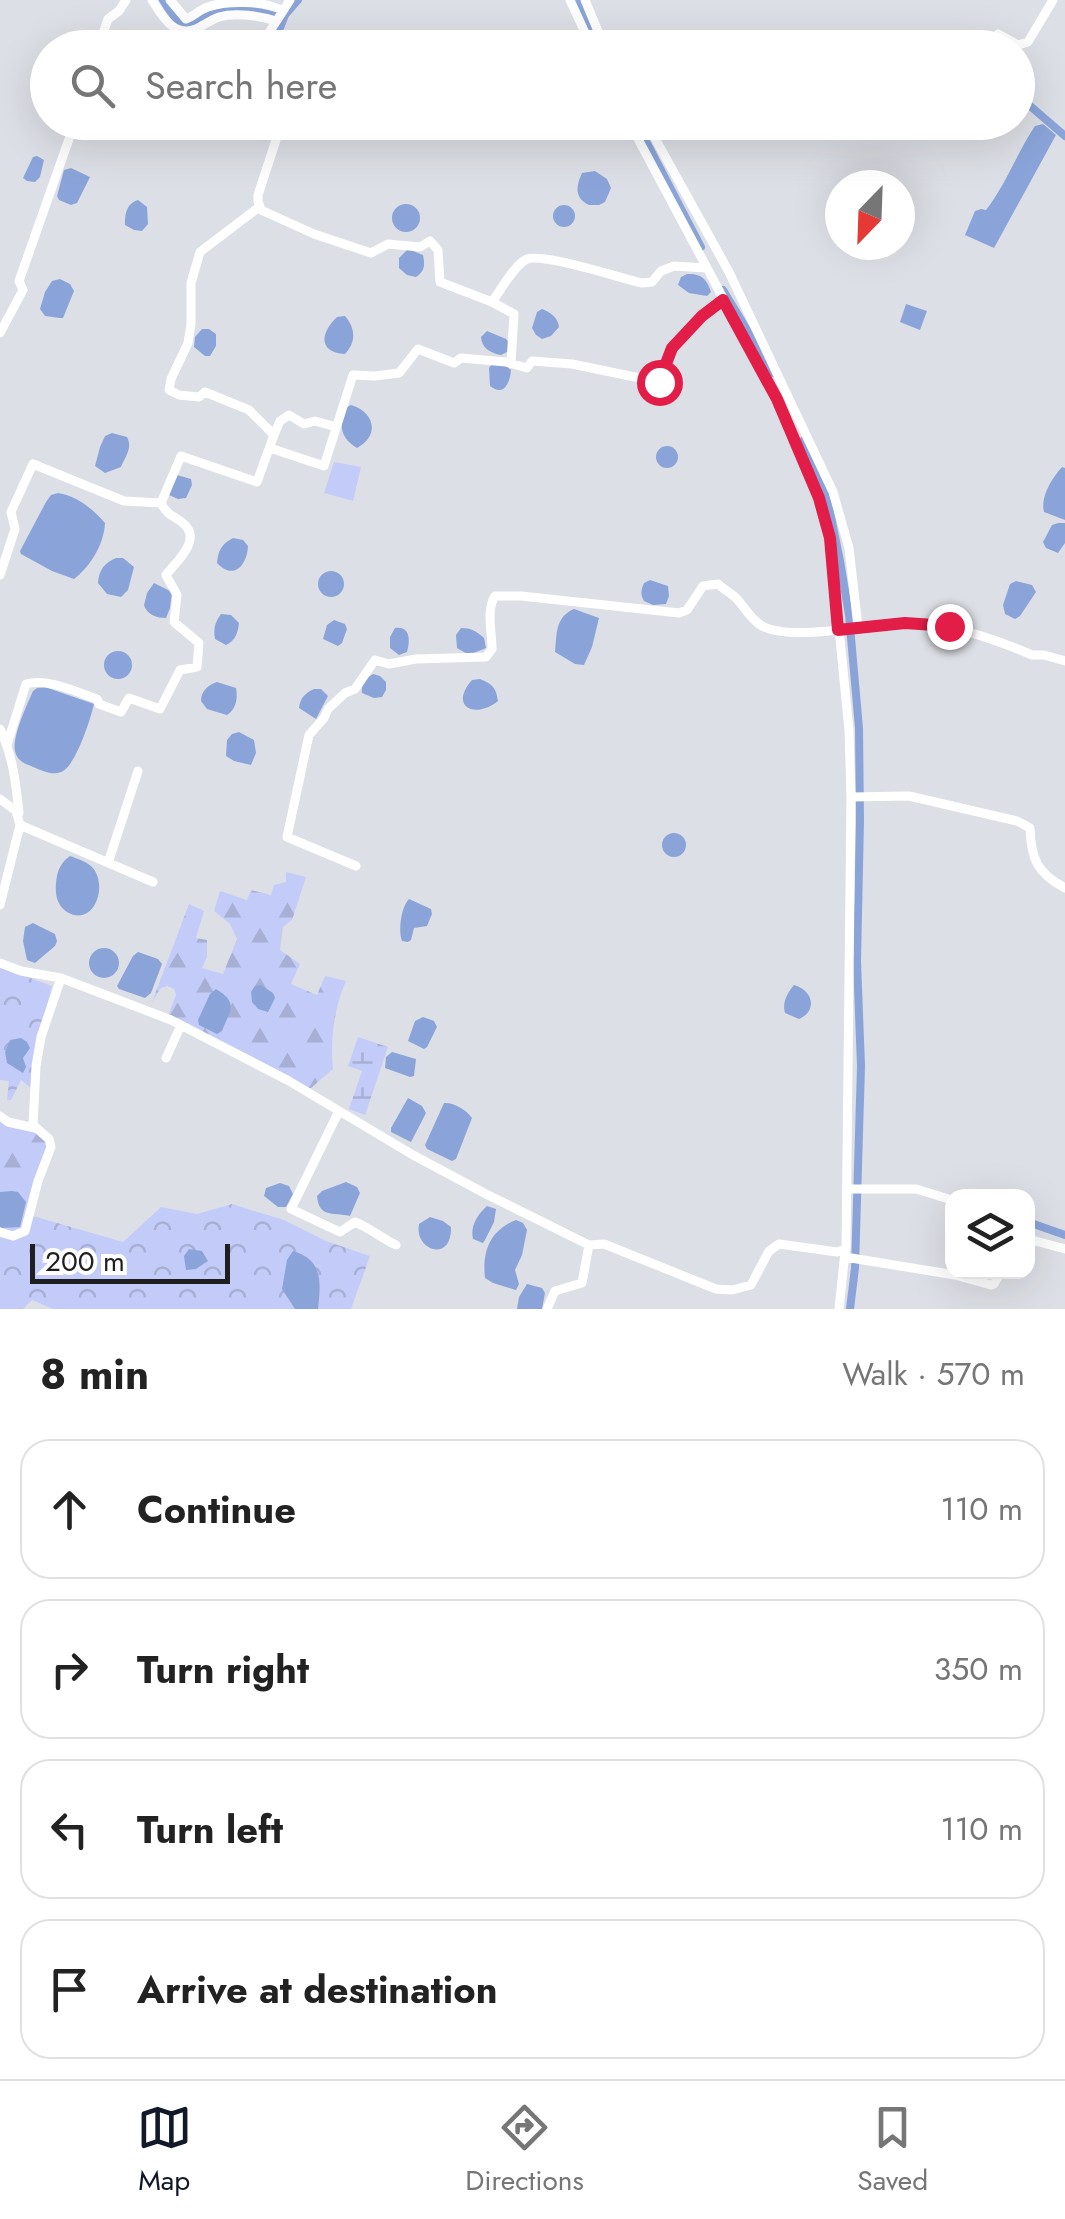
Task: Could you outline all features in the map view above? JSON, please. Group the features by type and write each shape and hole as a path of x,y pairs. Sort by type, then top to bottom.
{"street":[{"path":"104,30 126,0"},
{"path":"152,0 168,23 183,30 226,16 276,21"},
{"path":"170,0 186,18 215,6 250,2 282,10"},
{"path":"271,30 290,0"},
{"path":"570,0 584,30"},
{"path":"585,0 598,30"},
{"path":"1035,30 1053,0"},
{"path":"0,333 23,290 20,280 69,140"},
{"path":"259,207 258,195 276,140"},
{"path":"639,140 777,399 819,498 830,538 849,730 850,797 847,1189 839,1309"},
{"path":"656,140 729,272 834,492 850,548 858,626"},
{"path":"259,207 314,234 371,253 388,244 420,247 430,242 438,250 440,282 514,314 511,364"},
{"path":"259,207 200,252 192,283 188,343 169,390 199,397 205,392 242,406 274,435"},
{"path":"492,302 521,263 532,258 642,283 652,282 661,271 674,266 706,268"},
{"path":"270,448 324,466 354,375 399,373 418,348 454,363 460,358 527,368 532,361 572,364 660,382 672,348 723,300"},
{"path":"8,744 26,684 36,682 72,691 122,712 130,698 160,709 180,670 197,667 199,643 174,622 177,595 166,575 191,542 184,523 167,515 161,503 181,456 258,482 280,421 289,415 304,424 315,421 336,426"},
{"path":"0,576 14,529 6,511 34,464 124,501 161,503"},
{"path":"356,866 287,837 308,735 328,709 355,689 375,660 390,664 486,657 492,649 490,615 495,596 680,613 688,610 702,586 718,584 738,599 746,612 778,632 905,623 949,626 1032,655 1044,654 1065,661"},
{"path":"0,729 8,744 16,779 20,822 0,905"},
{"path":"108,863 138,771"},
{"path":"850,797 909,796 1017,821 1030,828 1031,846 1042,874 1065,888"},
{"path":"0,798 16,810 20,822 153,882"},
{"path":"0,963 22,972 61,978 181,1025 289,1081 486,1194 588,1245 604,1244 716,1289 751,1285 769,1251 778,1244 945,1273"},
{"path":"0,1232 20,1234 27,1223 51,1147 49,1139 33,1125 33,1109 40,1038 61,978"},
{"path":"166,1058 181,1025"},
{"path":"339,1110 291,1209 340,1232 355,1222 396,1245"},
{"path":"0,1116 8,1122 36,1128"},
{"path":"847,1189 916,1189 945,1198"},
{"path":"1035,1240 1065,1249"},
{"path":"547,1309 555,1291 582,1283 588,1245"},
{"path":"969,1279 991,1285 997,1279"}],"green space":[{"path":"334,462 361,467 353,501 324,493"},
{"path":"286,872 306,877 292,920 283,927 280,950 300,964 291,984 317,995 325,976 346,981 334,1024 333,1069 311,1088 168,1016 176,995 174,989 161,988 152,1002 189,904 204,911 196,938 207,940 202,968 223,974 237,939 230,924 214,911 220,891 247,900 251,890 271,895 274,885 286,882"},
{"path":"0,967 52,986 31,1088 21,1080 11,1100 7,1100 9,1081 0,1080"},
{"path":"358,1037 388,1047 365,1115 349,1109 362,1071 348,1066"},
{"path":"26,1120 47,1144 21,1230 14,1235 0,1231 0,1121 19,1126"},
{"path":"232,1204 284,1220 326,1241 370,1256 351,1309 53,1309 32,1300 23,1309 0,1309 0,1234 21,1238 33,1216 123,1242 161,1207 197,1214"}],"shaded area":[{"path":"1043,124 1056,135 994,248 965,235 975,211 986,210 1027,140 1035,140 1035,126"},
{"path":"37,156 44,160 40,177 35,182 27,181 23,178"},
{"path":"71,168 90,177 77,203 71,205 57,196 64,170"},
{"path":"595,171 607,179 611,188 605,202 589,205 581,199 578,187 582,173"},
{"path":"138,200 147,207 148,224 142,231 125,225 129,207"},
{"path":"406,204 416,208 420,218 416,228 406,232 396,228 392,218 396,208"},
{"path":"564,205 572,208 572,224 564,227 556,224 553,216 556,208"},
{"path":"408,249 423,255 424,268 416,277 399,268 399,258"},
{"path":"687,274 703,278 711,292 707,296 689,293 678,285"},
{"path":"60,279 74,291 63,318 45,316 40,309 45,292 52,281"},
{"path":"906,304 927,311 920,330 900,322"},
{"path":"542,309 553,315 559,327 542,339 532,328 537,312"},
{"path":"345,316 353,335 345,354 330,349 324,340 337,317"},
{"path":"202,329 216,334 216,346 210,356 194,347 195,337"},
{"path":"487,331 506,339 509,351 501,355 488,350 481,337"},
{"path":"492,364 511,370 503,389 490,386"},
{"path":"351,405 365,413 372,425 369,437 357,448 342,431 345,408"},
{"path":"112,433 127,437 129,449 121,467 105,473 95,466 105,436"},
{"path":"667,446 675,449 675,465 667,468 659,465 656,457 659,449"},
{"path":"1062,467 1065,520 1044,512 1043,506 1048,488"},
{"path":"177,475 191,479 186,498 169,495"},
{"path":"58,493 84,504 105,523 96,554 74,579 52,571 20,551 46,502"},
{"path":"1065,523 1065,543 1058,553 1046,548 1043,542 1052,525"},
{"path":"233,538 248,546 242,564 229,571 217,563 221,548"},
{"path":"116,558 123,558 134,567 128,590 121,597 107,594 98,583 103,568"},
{"path":"331,571 340,575 344,584 340,593 331,597 322,593 318,584 322,575"},
{"path":"650,580 668,586 666,604 644,601 642,588"},
{"path":"1016,581 1032,585 1036,592 1015,619 1005,614 1003,605 1010,584"},
{"path":"154,583 172,592 166,618 153,615 144,605"},
{"path":"574,609 599,618 584,665 555,652 560,621"},
{"path":"221,614 231,615 239,623 236,636 226,645 215,639 215,626"},
{"path":"334,620 347,629 338,646 323,639 327,625"},
{"path":"395,628 404,629 409,639 407,652 399,655 390,648"},
{"path":"461,628 471,629 484,638 486,648 469,655 457,648 456,635"},
{"path":"118,651 128,655 132,665 128,675 118,679 108,675 104,665 108,655"},
{"path":"373,674 386,682 382,697 362,693 364,682"},
{"path":"480,679 493,687 498,701 473,710 463,697 472,680"},
{"path":"217,682 236,688 236,703 227,715 207,709 201,701 206,689"},
{"path":"45,687 94,704 77,752 66,769 57,773 25,764 15,751 18,729 33,691"},
{"path":"314,689 321,689 328,696 316,719 299,708 300,701"},
{"path":"239,732 254,740 256,753 251,765 226,756 227,740"},
{"path":"674,833 686,845 674,857 662,845"},
{"path":"70,856 87,863 97,875 99,893 85,914 67,912 56,896 58,871"},
{"path":"409,899 431,909 432,914 427,926 414,928 408,942 402,941 400,925"},
{"path":"33,923 55,934 57,941 35,963 27,960 23,941 25,927"},
{"path":"104,948 115,952 119,963 115,974 104,978 93,974 89,963 93,952"},
{"path":"138,952 162,964 151,993 145,998 117,986"},
{"path":"261,985 275,998 268,1012 252,1002 251,992"},
{"path":"794,985 805,991 811,1001 809,1011 799,1019 784,1009"},
{"path":"216,989 228,999 231,1008 217,1034 199,1025 198,1020"},
{"path":"423,1017 434,1021 437,1027 424,1049 408,1041 415,1021"},
{"path":"21,1038 30,1048 23,1058 23,1073 7,1063 5,1052 10,1040"},
{"path":"392,1052 416,1059 414,1076 385,1068 386,1057"},
{"path":"408,1098 426,1113 411,1142 391,1132"},
{"path":"444,1103 459,1107 472,1118 452,1161 425,1145"},
{"path":"346,1182 360,1193 350,1216 320,1208 317,1196 322,1191"},
{"path":"280,1183 289,1186 293,1194 286,1207 278,1207 264,1196 266,1188"},
{"path":"12,1191 26,1202 20,1227 2,1228 0,1192"},
{"path":"487,1206 496,1209 483,1243 473,1239 473,1230 477,1217"},
{"path":"430,1217 451,1227 446,1246 440,1249 427,1246 419,1233 419,1224"},
{"path":"516,1220 527,1230 515,1270 519,1284 516,1290 485,1278 484,1268 494,1236"},
{"path":"189,1249 202,1251 208,1261 186,1270 184,1256"},
{"path":"293,1251 315,1266 318,1309 295,1309 282,1289 287,1260"},
{"path":"527,1284 542,1288 545,1293 542,1309 517,1309"}],"waterway":[{"path":"163,0 175,18 185,24 224,10 275,13"},
{"path":"279,30 298,0"},
{"path":"577,0 590,30"},
{"path":"1035,110 1065,136"},
{"path":"645,140 701,247"},
{"path":"723,290 773,373"},
{"path":"804,440 828,502 840,561 859,728 857,961 861,1066 855,1268 850,1309"},
{"path":"1035,1224 1065,1235"}],"route":[{"path":"659,382 672,348 723,300 777,399 819,498 830,538 838,630 905,623 949,626"}]}
